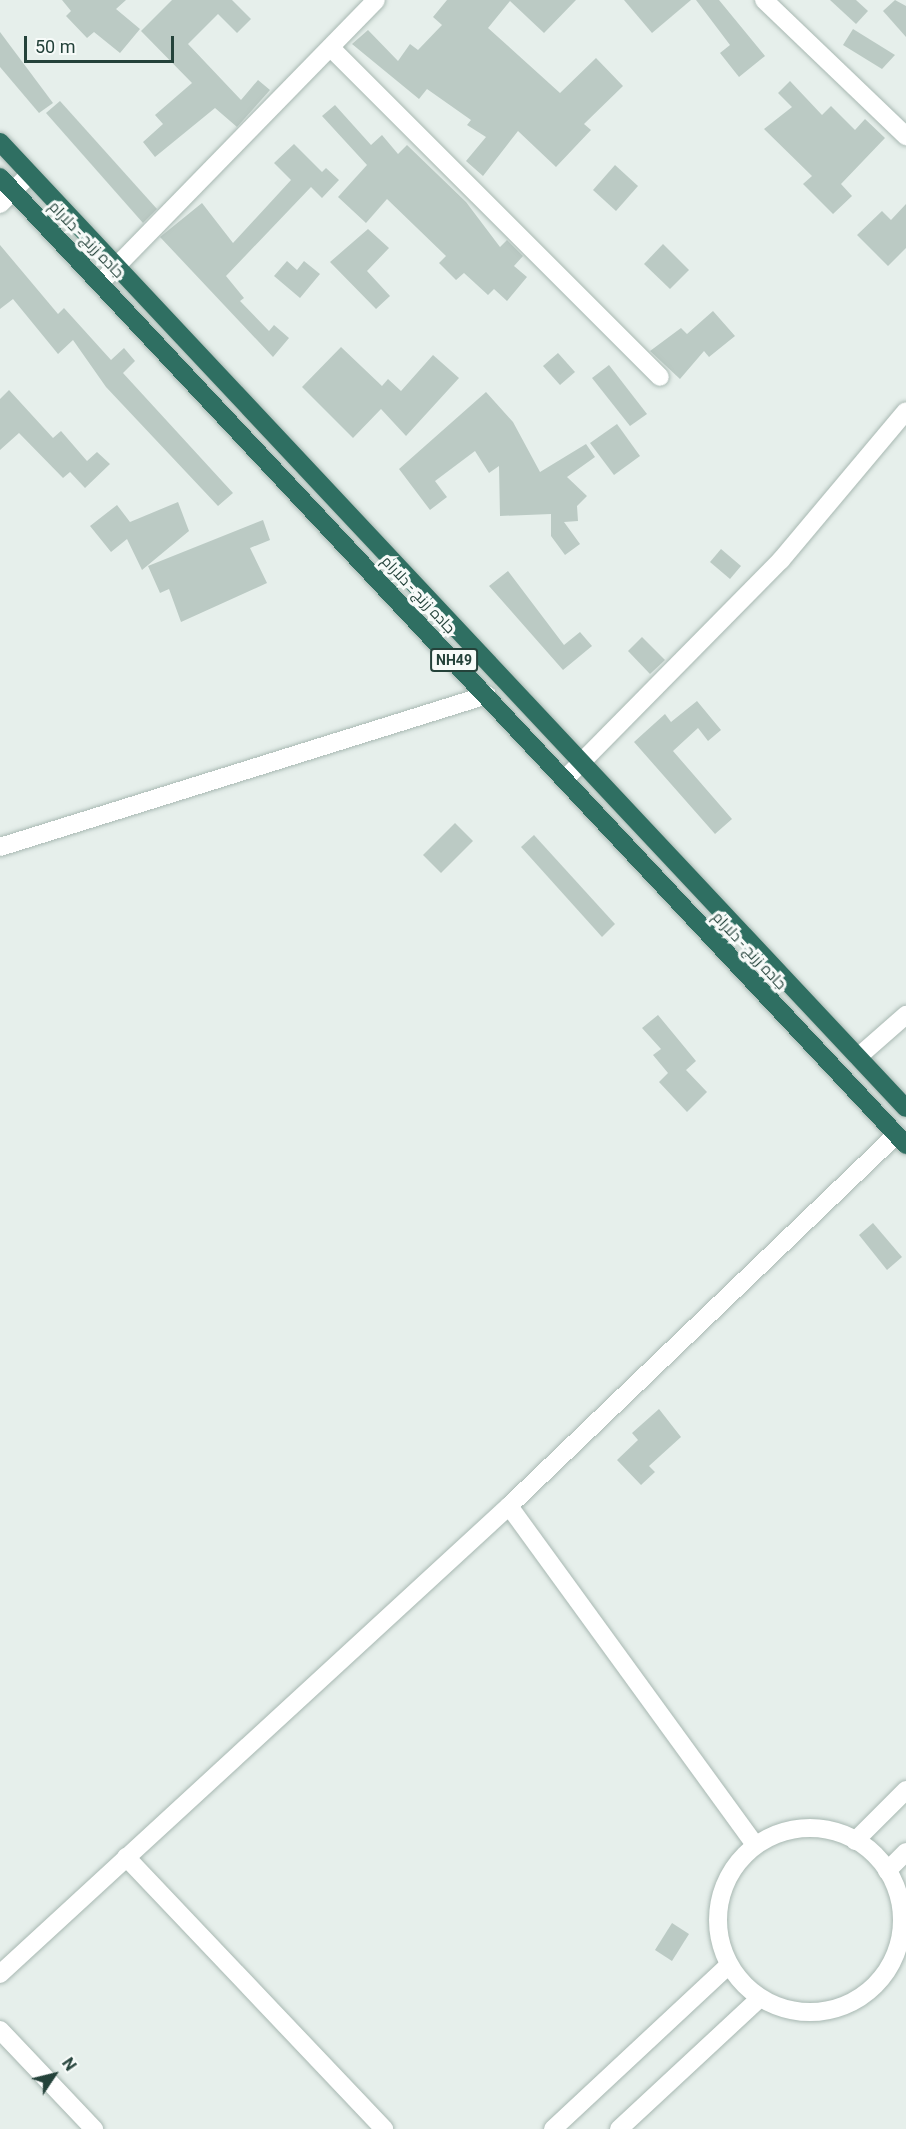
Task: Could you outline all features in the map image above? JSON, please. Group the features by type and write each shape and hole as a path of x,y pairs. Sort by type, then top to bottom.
{"highway":[{"name":"جاده زرنج - دلارام","path":"0,142 118,265 906,1108"},
{"name":"جاده زرنج - دلارام","path":"0,177 6,197 102,281 901,1140"}],"street":[{"path":"102,281 376,0"},
{"path":"764,0 906,136"},
{"path":"331,48 660,376"},
{"path":"6,197 30,174"},
{"path":"565,779 584,763 781,560 906,411"},
{"path":"0,846 487,695"},
{"path":"858,1057 906,1015"},
{"path":"0,1974 509,1506 901,1140"},
{"path":"509,1506 755,1844"},
{"path":"855,1841 906,1790"},
{"path":"796,1827 841,1832 855,1841 879,1856 901,1896 902,1941 882,1981 846,2007 801,2014 759,1999 728,1966 716,1922 726,1879 755,1844 796,1827"},
{"path":"887,1871 906,1852"},
{"path":"126,1857 384,2129"},
{"path":"553,2129 728,1966"},
{"path":"620,2129 759,1999"},
{"path":"0,2030 94,2129"}],"building":[{"path":"62,0 126,0 116,9 140,29 120,53 94,32 87,38 66,16 71,11"},
{"path":"172,0 232,0 251,19 237,33 218,14 188,44 241,100 258,80 270,90 237,127 215,108 155,157 143,142 163,124 155,115 192,83 141,31"},
{"path":"447,0 576,0 544,33 510,1 488,28 560,93 596,58 623,86 584,124 591,130 556,167 518,131 483,176 466,161 486,137 467,125 471,120 427,89 419,99 352,44 368,30 398,61 410,44 418,50 442,25 433,17"},
{"path":"624,0 691,0 652,33"},
{"path":"696,0 719,0 765,56 739,77 720,53 730,45"},
{"path":"830,0 856,0 868,11 856,24"},
{"path":"895,0 906,6 906,37 883,11"},
{"path":"853,29 895,55 882,69 843,45"},
{"path":"0,32 53,103 39,113 0,67"},
{"path":"790,81 822,115 831,106 855,130 865,119 885,138 841,184 852,196 833,214 803,184 812,176 764,129 792,107 778,93"},
{"path":"60,101 157,209 143,223 46,113"},
{"path":"335,105 371,145 382,135 398,154 407,145 466,202 500,247 507,240 523,256 514,266 527,277 507,301 494,289 488,295 464,273 456,280 439,263 446,256 387,199 366,223 338,197 367,165 322,116"},
{"path":"294,144 322,172 326,168 339,180 322,198 311,187 226,276 244,298 240,301 269,331 274,325 289,338 273,357 160,237 202,203 233,243 291,180 274,163"},
{"path":"615,165 638,186 616,211 593,190"},
{"path":"906,204 906,248 888,266 857,235 882,211 891,220"},
{"path":"368,229 389,248 367,271 390,296 376,309 330,262"},
{"path":"663,244 689,270 670,289 644,264"},
{"path":"0,245 58,314 64,308 111,360 124,348 135,361 123,373 233,493 218,506 106,387 73,340 58,354 13,299 0,309"},
{"path":"287,261 297,270 304,261 320,274 300,298 274,276"},
{"path":"713,311 735,336 709,357 704,351 680,379 650,351 681,328 687,334"},
{"path":"341,347 382,386 388,379 401,391 433,355 459,378 406,436 381,409 353,438 302,387"},
{"path":"558,353 575,372 560,385 543,366"},
{"path":"609,365 647,414 630,426 592,378"},
{"path":"9,390 53,438 61,431 87,461 97,452 110,464 85,488 70,472 63,478 19,433 0,450 0,399"},
{"path":"486,392 513,422 540,472 586,444 595,457 567,477 587,496 577,506 578,521 564,522 580,544 565,555 551,536 551,514 500,516 499,466 489,473 475,451 435,481 447,497 430,510 399,469"},
{"path":"617,424 640,456 614,475 590,443"},
{"path":"178,502 189,531 142,570 127,539 111,552 90,526 117,505 130,522"},
{"path":"263,520 270,540 250,548 267,583 181,622 169,589 160,593 148,566"},
{"path":"721,549 741,566 730,579 710,562"},
{"path":"508,571 564,645 580,632 592,646 563,670 489,586"},
{"path":"642,637 665,660 650,674 628,651"},
{"path":"697,701 721,730 708,741 698,728 673,751 732,819 715,834 634,742 665,714 671,722"},
{"path":"455,823 473,841 441,873 423,855"},
{"path":"534,835 615,924 602,937 521,847"},
{"path":"658,1015 696,1061 686,1070 707,1092 687,1112 659,1082 668,1073 653,1055 661,1049 642,1028"},
{"path":"873,1223 902,1257 887,1270 859,1235"},
{"path":"659,1409 681,1437 649,1466 655,1472 641,1485 617,1460 638,1440 632,1433"},
{"path":"672,1923 689,1934 672,1961 655,1950"}]}
